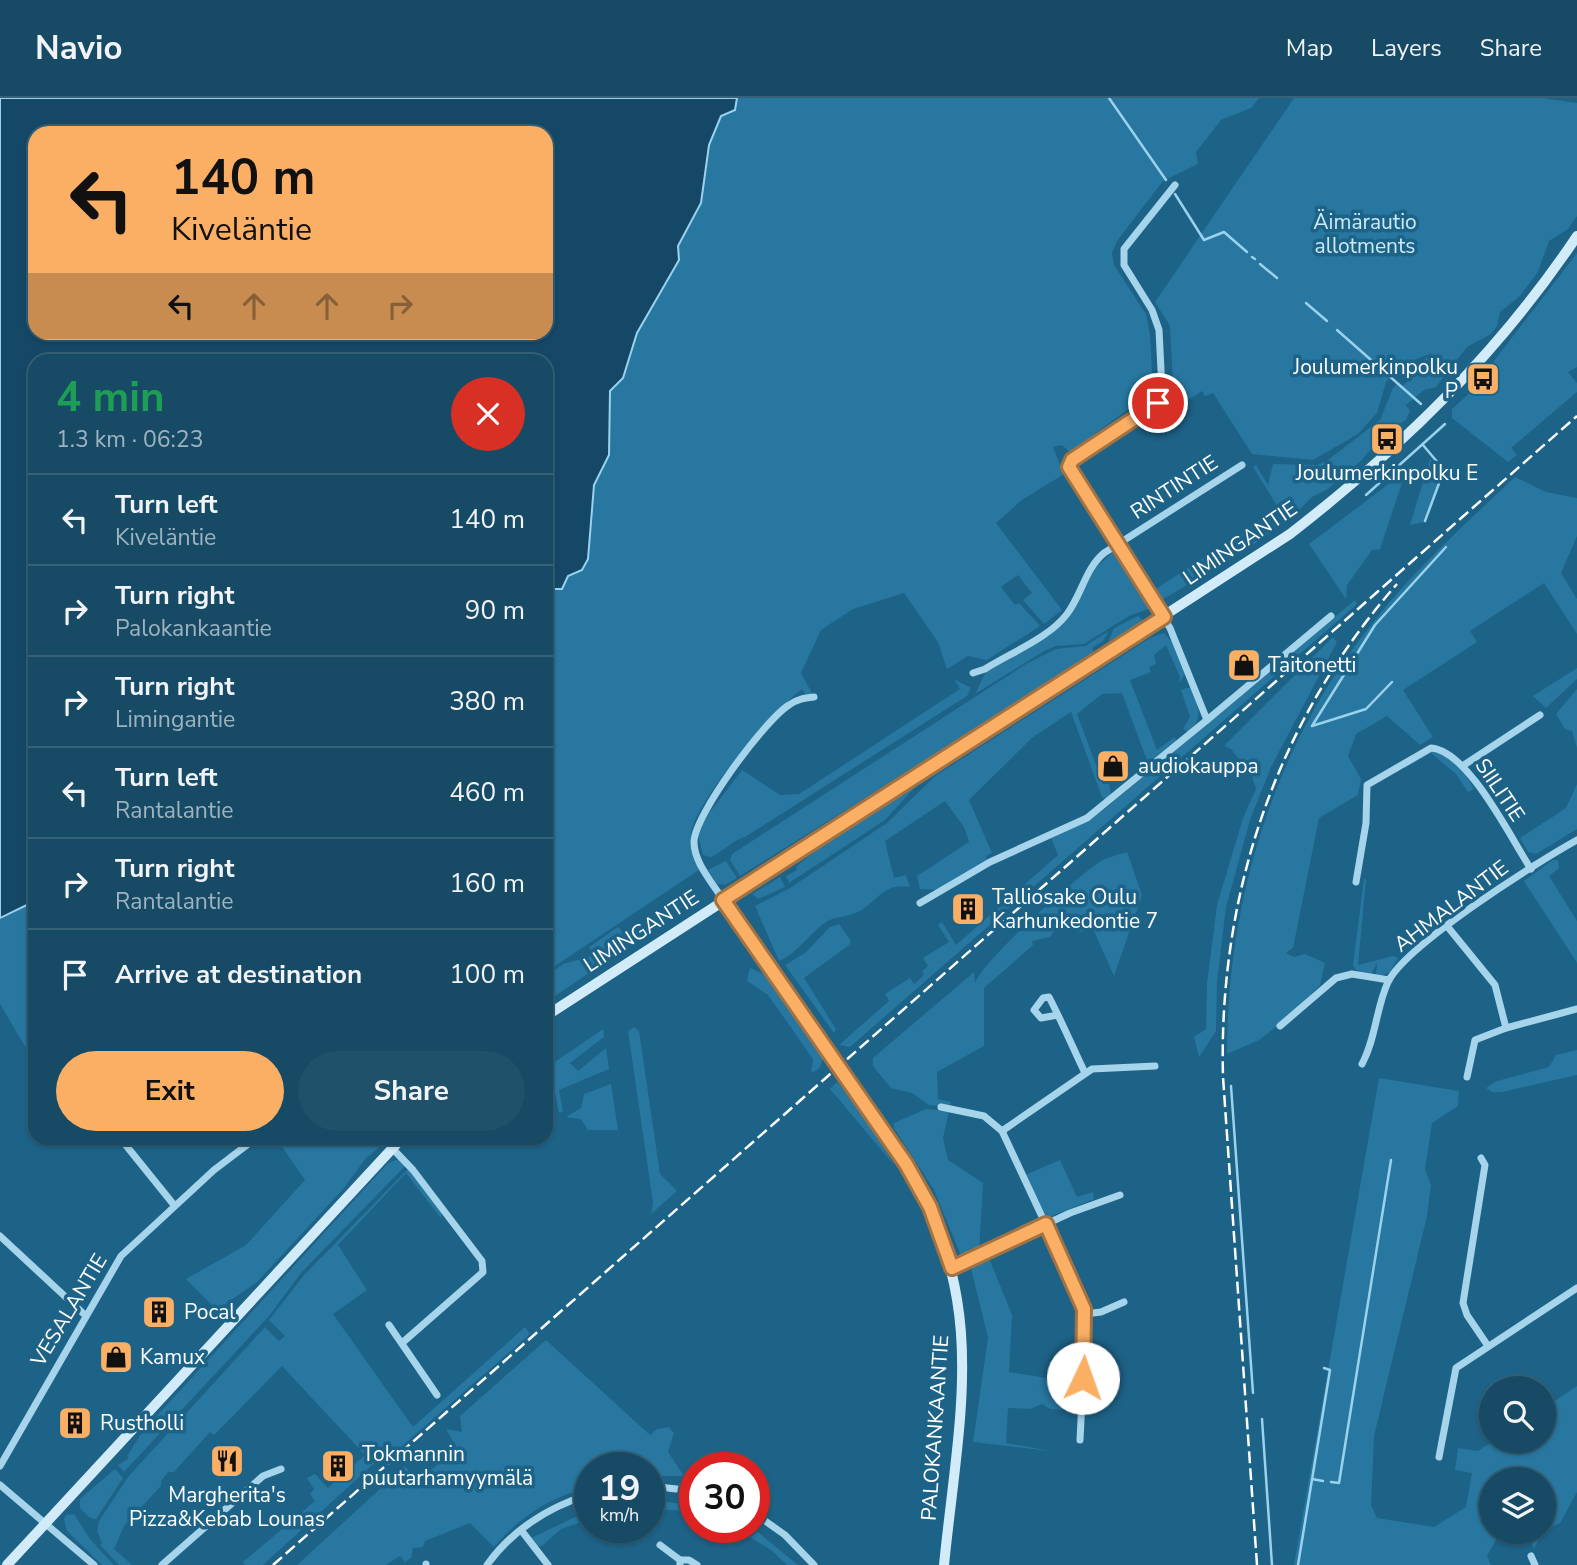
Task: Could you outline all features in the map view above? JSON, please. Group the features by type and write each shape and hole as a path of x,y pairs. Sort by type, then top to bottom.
{"main road":[{"name":"LIMINGANTIE","path":"553,1011 1290,534 1356,483 1437,410 1506,332 1577,236"},
{"name":"PALOKANKAANTIE","path":"723,900 906,1164 930,1207 952,1268 962,1320 964,1369 944,1565"},
{"path":"7,1565 395,1145"}],"street":[{"path":"1175,185 1130,240 1122,256 1124,265 1157,322 1161,397 1153,408 1072,460 1069,467 1164,617 1208,720"},
{"name":"RINTINTIE","path":"973,674 1060,621 1069,612 1093,564 1117,545 1242,465"},
{"path":"920,903 974,870 1087,818 1331,616"},
{"path":"723,900 694,848 697,825 726,779 772,720 799,699 814,697"},
{"path":"1464,765 1540,715"},
{"name":"SIILITIE","path":"1356,882 1366,823 1365,794 1369,782 1431,748 1464,765 1531,869"},
{"name":"AHMALANTIE","path":"1362,1064 1371,1049 1389,980 1405,959 1447,926 1577,840"},
{"path":"1447,926 1495,985 1506,1028"},
{"path":"1280,1026 1336,978 1352,974 1389,980"},
{"path":"1467,1077 1475,1040 1506,1028 1577,1009"},
{"path":"1058,1015 1085,1073"},
{"path":"1002,1131 1085,1073 1102,1067 1155,1066"},
{"path":"941,1107 984,1116 1002,1131 1085,1314 1080,1440"},
{"path":"126,1145 172,1202"},
{"name":"VESALANTIE","path":"0,1466 3,1452 121,1256 172,1202 247,1145"},
{"path":"392,1148 413,1170 482,1261 483,1272 402,1343"},
{"path":"1481,1158 1485,1165 1463,1303 1467,1315 1488,1346"},
{"path":"952,1268 1046,1224 1120,1195"},
{"path":"0,1236 85,1315"},
{"path":"1439,1457 1453,1373 1488,1346 1577,1288"},
{"path":"1085,1314 1101,1312 1124,1302"},
{"path":"389,1325 437,1395"},
{"path":"162,1565 262,1476 281,1469"},
{"path":"0,1485 94,1565"},
{"path":"487,1565 496,1551 520,1530 574,1500"},
{"path":"770,1524 785,1535 810,1564"},
{"path":"520,1530 548,1565"},
{"path":"660,1545 680,1563 689,1560 697,1565"},
{"path":"1531,1556 1535,1565"}],"green space":[{"path":"737,98 1259,98 1251,108 1221,120 1196,152 1198,164 1163,181 1117,241 1112,253 1114,265 1146,314 1150,334 1153,391 1070,452 1062,445 1053,447 1064,474 1022,500 996,523 1062,610 1044,624 1023,600 1032,593 1018,575 1001,587 1015,605 1019,603 1040,626 987,660 968,656 947,669 938,642 904,593 853,609 821,630 801,673 813,695 806,695 802,689 773,716 720,779 696,819 691,839 699,870 553,967 553,589 562,589 568,576 582,570 588,559 594,485 609,455 610,391 623,378 637,333 679,260 678,246 701,203 709,145 721,116 735,110"},
{"name":"Äimärautio allotments","path":"1294,98 1542,98 1577,103 1577,216 1568,229 1549,241 1538,272 1519,297 1500,312 1497,326 1491,334 1467,347 1436,387 1424,390 1406,405 1410,411 1406,420 1385,432 1361,461 1328,489 1312,497 1291,518 1243,552 1160,601 1154,590 1279,509 1253,467 1256,465 1268,485 1273,464 1317,465 1328,460 1380,420 1393,388 1398,383 1402,386 1425,366 1423,361 1432,353 1401,365 1386,382 1377,413 1358,434 1313,460 1252,454 1213,393 1205,396 1202,391 1182,404 1173,383 1170,326 1155,302"},
{"path":"1577,253 1577,367 1568,372 1577,383 1577,392 1511,448 1517,455 1508,462 1452,418 1452,409 1483,381 1486,382 1494,361"},
{"path":"1430,459 1443,470 1424,522 1410,525"},
{"path":"1406,471 1380,549 1372,550 1347,585 1346,599 1309,544"},
{"path":"1515,477 1546,492 1577,498 1577,536 1561,573 1577,599 1577,634 1544,583 1470,631 1477,642 1403,690 1433,737 1420,745 1387,716 1356,734 1348,756 1361,779 1358,795 1319,818 1293,948 1286,953 1294,957 1305,954 1325,963 1320,985 1290,1016 1259,1040 1227,1054 1229,996 1247,881 1263,825 1309,718 1339,668 1390,601 1442,546"},
{"path":"1114,551 1120,553 1154,607 1129,616 1084,644 1056,646 1044,651 975,694 985,673 1061,624 1092,571"},
{"path":"1355,600 1357,604 850,1047 839,1045 889,1001 885,994 910,978 914,984 924,975 922,971 928,966 923,958 949,942 938,925 942,922 956,945 1058,855 1051,838 1089,820 1107,807"},
{"path":"1138,616 1143,621 1108,642 1114,628"},
{"path":"1109,631 1103,641 1092,648 1094,651 1077,666 740,876 730,860 732,854 1026,664 1056,649 1085,646"},
{"path":"1164,633 1172,642 1185,674 1179,683 1180,677 1166,645 1154,655 1156,664 1149,667 1151,672 1130,680 1157,750 1175,737 1176,742 1148,763 1122,693 1102,694 1077,714 1103,784 1109,784 1111,795 1105,799 1102,797 1071,712 1033,737 969,800 992,853 986,856 987,860 937,890 920,889 917,876 969,842 964,827 945,801 885,841 894,878 906,875 910,887 894,887 858,912 826,922 792,953 779,961 755,906 790,888 887,823 935,776 1150,638"},
{"path":"1333,637 1337,642 1271,767 1250,820 1226,907 1217,983 1216,1031 1199,1057 1194,1037 1206,1029 1207,984 1217,905 1243,818 1256,789 1252,776 1231,749 1224,746"},
{"path":"1577,668 1577,679 1546,708 1533,696"},
{"path":"954,679 971,688 967,696 745,837 711,857 703,855 698,835 704,820 742,770 780,795 799,794 960,689"},
{"path":"1191,688 1198,712 1197,722 1188,732 1183,729 1190,717 1181,690"},
{"path":"1577,689 1577,748 1572,731 1565,729 1556,714"},
{"path":"1428,751 1443,755 1456,764 1474,789 1468,792 1456,774 1431,753 1405,768 1404,765"},
{"path":"920,782 885,820 789,883 786,876 797,870 796,867 820,847"},
{"path":"1577,784 1577,829 1536,854 1528,852 1520,838 1566,808"},
{"path":"1127,852 1142,895 1114,976 1093,929 1078,932 1065,925 1057,927 1050,937 1032,941 1033,945 984,988 984,1046 937,1072 938,1099 951,1102 950,1107 929,1105 912,1093 891,1088 873,1066 873,1058 974,972 975,983 1012,939 1089,870 1104,860"},
{"path":"1553,860 1558,860 1559,868 1549,876 1577,921 1577,963 1524,881"},
{"path":"726,861 737,878 725,885 717,884 708,870"},
{"path":"780,877 785,887 758,899 752,894"},
{"path":"1364,879 1358,965 1393,956 1398,958 1390,972 1381,976 1376,974 1377,963 1371,974 1356,970 1353,965"},
{"path":"28,904 28,1051 0,1004 0,918"},
{"path":"839,924 851,941 849,945 804,978 836,1029 834,1033 785,965 805,953 830,927"},
{"path":"618,927 628,937 616,955 553,997 553,971 563,964 589,957 592,952 589,947"},
{"path":"750,968 770,977 823,1056 817,1070 811,1072 813,1059 768,995 747,981"},
{"path":"634,1027 639,1031 660,1174 677,1191 651,1214 653,1203 628,1031"},
{"path":"603,1029 604,1037 570,1063 578,1071 606,1048 609,1069 559,1090 563,1111 559,1113 555,1092 553,1093 553,1063"},
{"path":"1577,1050 1577,1075 1502,1092 1492,1092 1486,1088 1497,1081 1549,1067 1556,1055"},
{"path":"1379,1078 1459,1091 1458,1106 1432,1123 1425,1170 1431,1185 1427,1216 1374,1436 1371,1505 1377,1518 1434,1527 1466,1507 1472,1473 1455,1470 1458,1448 1479,1450 1479,1453 1556,1453 1556,1400 1577,1386 1577,1492 1560,1523 1556,1525 1556,1467 1479,1467 1479,1544 1494,1544 1487,1556 1491,1565 1294,1565"},
{"path":"837,1082 855,1102 895,1166 830,1089"},
{"path":"611,1084 618,1130 588,1130 581,1119 566,1117 581,1108 584,1094"},
{"path":"926,1109 949,1111 943,1138 948,1160 983,1183 979,1252 962,1258 934,1190 894,1128 894,1123"},
{"path":"281,1145 381,1145 366,1158 344,1188 257,1282 217,1310 186,1279 246,1245 305,1180"},
{"path":"399,1159 405,1166 301,1273 269,1316 124,1472 118,1465 129,1458 127,1456 143,1431 388,1163"},
{"path":"1060,1160 1077,1197 1093,1192 1094,1199 1049,1217 1044,1213 1025,1175"},
{"path":"408,1169 442,1213 441,1218 406,1173 338,1245 367,1290 333,1314 413,1427 525,1327 530,1334 385,1461 381,1457 263,1565 245,1565 243,1562 315,1501 310,1494 314,1489 307,1478 315,1474 328,1488 365,1455 282,1366 214,1435 210,1432 174,1472 168,1472 161,1481 161,1486 124,1526 114,1549 132,1565 119,1565 100,1545 102,1543 97,1531 99,1521 128,1477 265,1327 279,1341 285,1336 269,1320 304,1275"},
{"path":"989,1258 1012,1315 1009,1372 1078,1383 1077,1411 1050,1409 1042,1404 1030,1409 1008,1408 1006,1443 1051,1451 973,1442 988,1338 971,1268"},
{"path":"546,1340 650,1435 657,1429 669,1427 674,1433 668,1452 679,1468 679,1476 665,1476 665,1452 574,1452 574,1491 537,1509 494,1547 470,1523 425,1541 423,1547 413,1548 411,1558 405,1562 400,1556 386,1565 297,1565 405,1466 418,1481 457,1448 446,1429 462,1432 460,1416"},
{"path":"115,1469 123,1478 96,1519 90,1518 80,1508 80,1499"},
{"path":"665,1502 679,1503 679,1511 665,1509"},
{"path":"74,1514 90,1539 114,1565 102,1565 67,1531 64,1519 66,1515"},
{"path":"574,1518 574,1525 561,1529 542,1546 537,1546 531,1538"},
{"path":"770,1542 798,1565 787,1565 760,1543"}],"shaded area":[{"path":"0,98 737,98 735,110 721,116 709,145 701,203 678,246 679,260 637,333 623,378 610,391 609,455 594,485 588,559 582,570 568,576 562,589 553,589 553,354 28,354 28,904 0,918"}],"waterway":[{"path":"1109,98 1166,180"},
{"path":"1175,194 1204,240 1224,232 1247,252"},
{"path":"1260,264 1277,278"},
{"path":"1306,303 1327,321"},
{"path":"1337,330 1421,404"},
{"path":"1366,495 1445,424"},
{"path":"1423,445 1444,470 1425,521"},
{"path":"1392,682 1366,709 1312,726 1375,625 1446,547"},
{"path":"1231,1086 1253,1393"},
{"path":"1331,1482 1339,1483 1391,1160"},
{"path":"1298,1565 1330,1370 1324,1368"},
{"path":"1262,1419 1272,1565"},
{"path":"1312,1479 1323,1481"}],"railway":[{"path":"273,1565 1577,416"},
{"path":"1257,1565 1223,1077 1224,1009 1231,943 1244,877 1263,814 1287,753 1318,694 1355,637 1397,584"}],"place":[{"name":"Joulumerkinpolku P","path":"1483,379"},
{"name":"Joulumerkinpolku E","path":"1387,439"},
{"name":"Taitonetti","path":"1244,665"},
{"name":"audiokauppa","path":"1113,766"},
{"name":"Talliosake Oulu Karhunkedontie 7","path":"968,909"},
{"name":"Pocal","path":"159,1312"},
{"name":"Kamux","path":"116,1357"},
{"name":"Rustholli","path":"75,1423"},
{"name":"Margherita's Pizza&Kebab Lounas","path":"227,1461"},
{"name":"Tokmannin puutarhamyymälä","path":"338,1466"}],"route":[{"path":"1083,1378 1086,1319 1084,1309 1046,1224 952,1268 930,1207 906,1164 723,900 1164,617 1069,467 1072,460 1158,403"}]}
